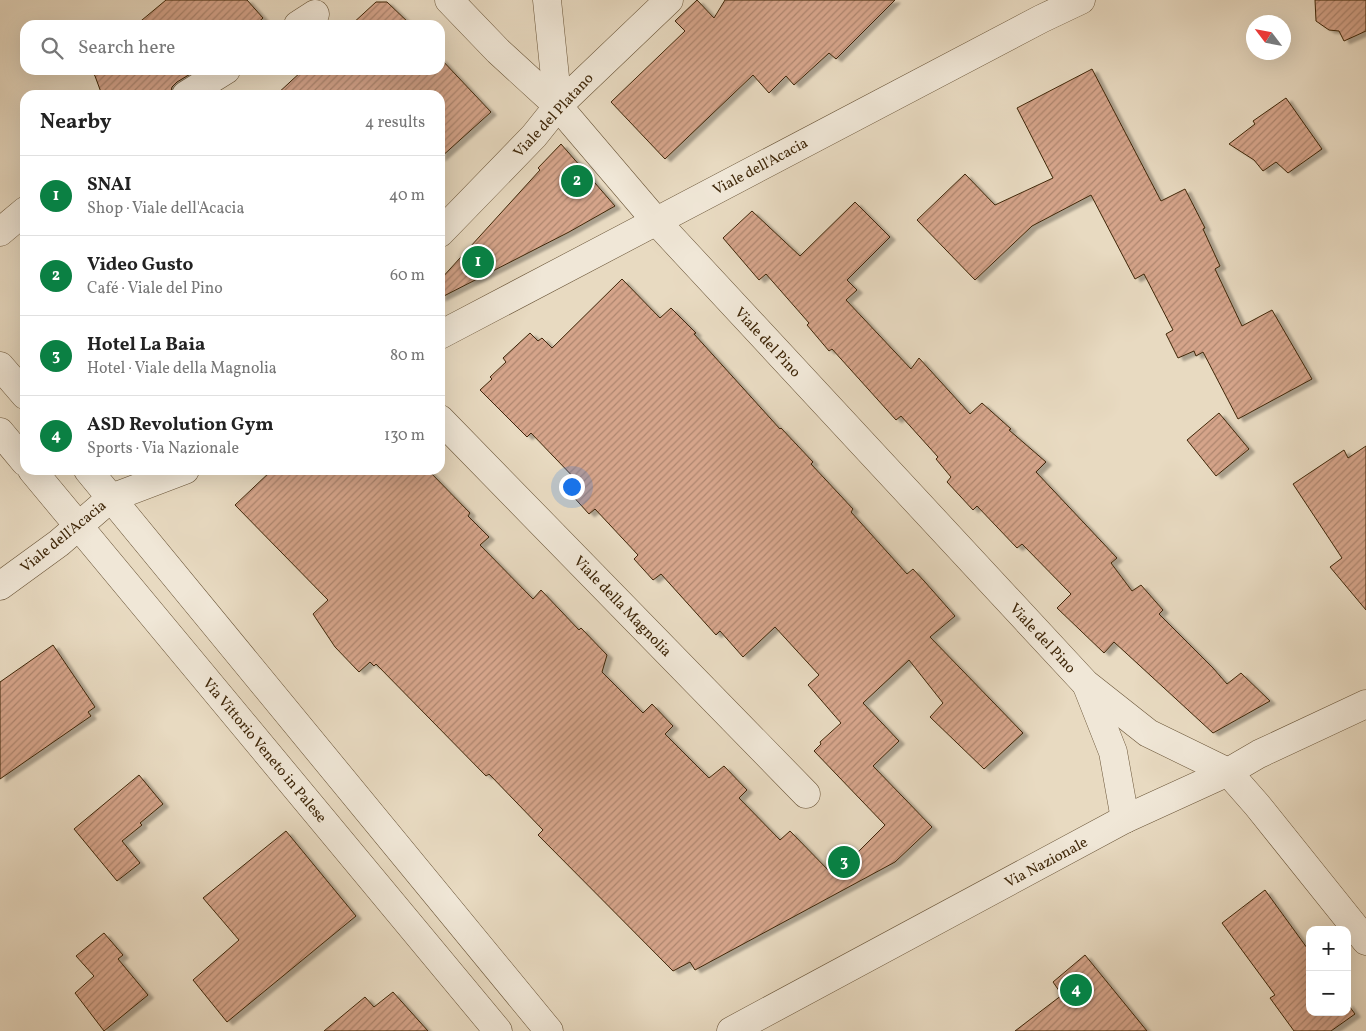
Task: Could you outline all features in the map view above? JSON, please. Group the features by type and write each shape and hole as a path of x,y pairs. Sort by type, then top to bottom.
{"street":[{"name":"Viale del Pino","path":"449,0 498,51 558,106 656,221 1086,684 1148,733 1228,772"},
{"path":"547,0 558,106"},
{"name":"Viale del Platano","path":"445,228 534,136 558,106 669,0"},
{"name":"Viale dell'Acacia","path":"445,332 1041,19 1081,0"},
{"path":"194,90 218,75"},
{"path":"0,232 20,214"},
{"path":"0,366 20,389"},
{"name":"Viale della Magnolia","path":"445,423 806,794"},
{"path":"0,432 20,456"},
{"name":"Via Vittorio Veneto in Palese","path":"36,475 498,1031"},
{"path":"92,475 549,1031"},
{"path":"112,498 135,475"},
{"name":"Viale dell'Acacia","path":"0,586 79,527 112,498 172,475"},
{"name":"Viale del Pino","path":"1086,684 1113,752 1125,819"},
{"name":"Via Nazionale","path":"731,1031 1125,819 1228,772 1259,754 1366,704"},
{"path":"1228,772 1257,805 1366,942"}],"building":[{"path":"166,0 247,0 263,18 261,20 142,20"},
{"path":"697,0 714,18 725,0 895,0 836,59 829,53 794,85 786,76 769,93 753,75 665,159 611,102 685,31 675,21"},
{"path":"1315,0 1366,0 1366,31 1344,41 1339,31 1329,30 1316,21"},
{"path":"376,2 387,2 406,20 356,20"},
{"path":"445,63 491,112 445,153 445,90 281,90 298,75 445,75"},
{"path":"1092,69 1161,201 1185,189 1205,228 1203,229 1220,266 1215,269 1242,326 1272,310 1312,379 1238,419 1203,352 1196,356 1194,351 1178,358 1166,334 1173,330 1144,274 1135,279 1091,195 1032,226 975,280 917,220 965,174 995,205 1053,178 1017,108"},
{"path":"189,75 177,82 171,90 100,90 95,76"},
{"path":"1286,98 1322,149 1288,173 1276,162 1263,171 1254,160 1229,144 1255,124 1253,121"},
{"path":"561,144 615,206 569,232 445,295 445,274 540,170 538,168"},
{"path":"855,202 890,237 847,280 857,290 846,300 911,369 919,358 970,414 982,403 1011,429 1009,430 1046,462 1036,472 1117,558 1111,563 1132,591 1141,585 1163,610 1159,614 1227,684 1241,673 1270,701 1213,733 1114,642 1104,653 1057,608 1071,594 1022,544 1017,548 977,506 973,510 947,482 951,477 936,459 938,457 901,416 896,420 832,349 829,351 807,325 809,323 766,274 759,280 723,238 752,211 800,256"},
{"path":"622,279 660,318 671,308 696,333 694,334 780,429 813,462 811,464 853,509 851,512 907,574 913,569 955,616 930,637 1023,733 984,769 930,717 943,703 909,660 863,703 899,741 873,766 932,827 895,862 695,970 690,962 673,971 538,835 543,830 489,774 486,776 376,664 374,666 370,662 359,672 335,647 313,614 328,600 235,505 267,475 433,475 470,513 468,516 489,537 480,545 533,599 541,590 579,630 581,628 607,655 602,672 643,713 652,704 673,726 665,734 709,778 724,766 747,790 739,798 780,840 790,831 834,876 885,825 814,751 821,744 820,742 841,723 808,685 819,675 775,627 743,657 720,631 716,635 661,574 653,580 634,559 638,555 595,509 589,514 570,493 580,484 531,433 527,437 480,390 492,379 490,377 506,362 503,358 530,333 538,341 542,338 552,348"},
{"path":"1219,413 1249,449 1216,476 1187,440"},
{"path":"1366,446 1366,610 1330,567 1342,558 1293,484 1344,450 1348,458"},
{"path":"53,645 95,707 88,712 91,716 0,779 0,682"},
{"path":"139,775 163,804 140,823 142,825 122,841 140,863 117,881 74,829"},
{"path":"286,831 356,916 227,1022 193,980 239,940 203,898"},
{"path":"1265,890 1306,946 1306,1016 1351,1016 1351,1008 1355,1014 1331,1031 1294,1031 1270,998 1275,995 1222,923"},
{"path":"104,933 123,955 118,959 148,995 104,1031 75,993 94,976 76,956"},
{"path":"1085,955 1147,1031 1015,1031 1062,995 1053,982"},
{"path":"393,992 428,1031 324,1031 365,997 374,1007"}],"place":[{"name":"Video Gusto","path":"577,181"},
{"name":"SNAI","path":"478,262"},
{"name":"Hotel La Baia","path":"844,862"},
{"name":"ASD Revolution Gym","path":"1076,990"}]}
